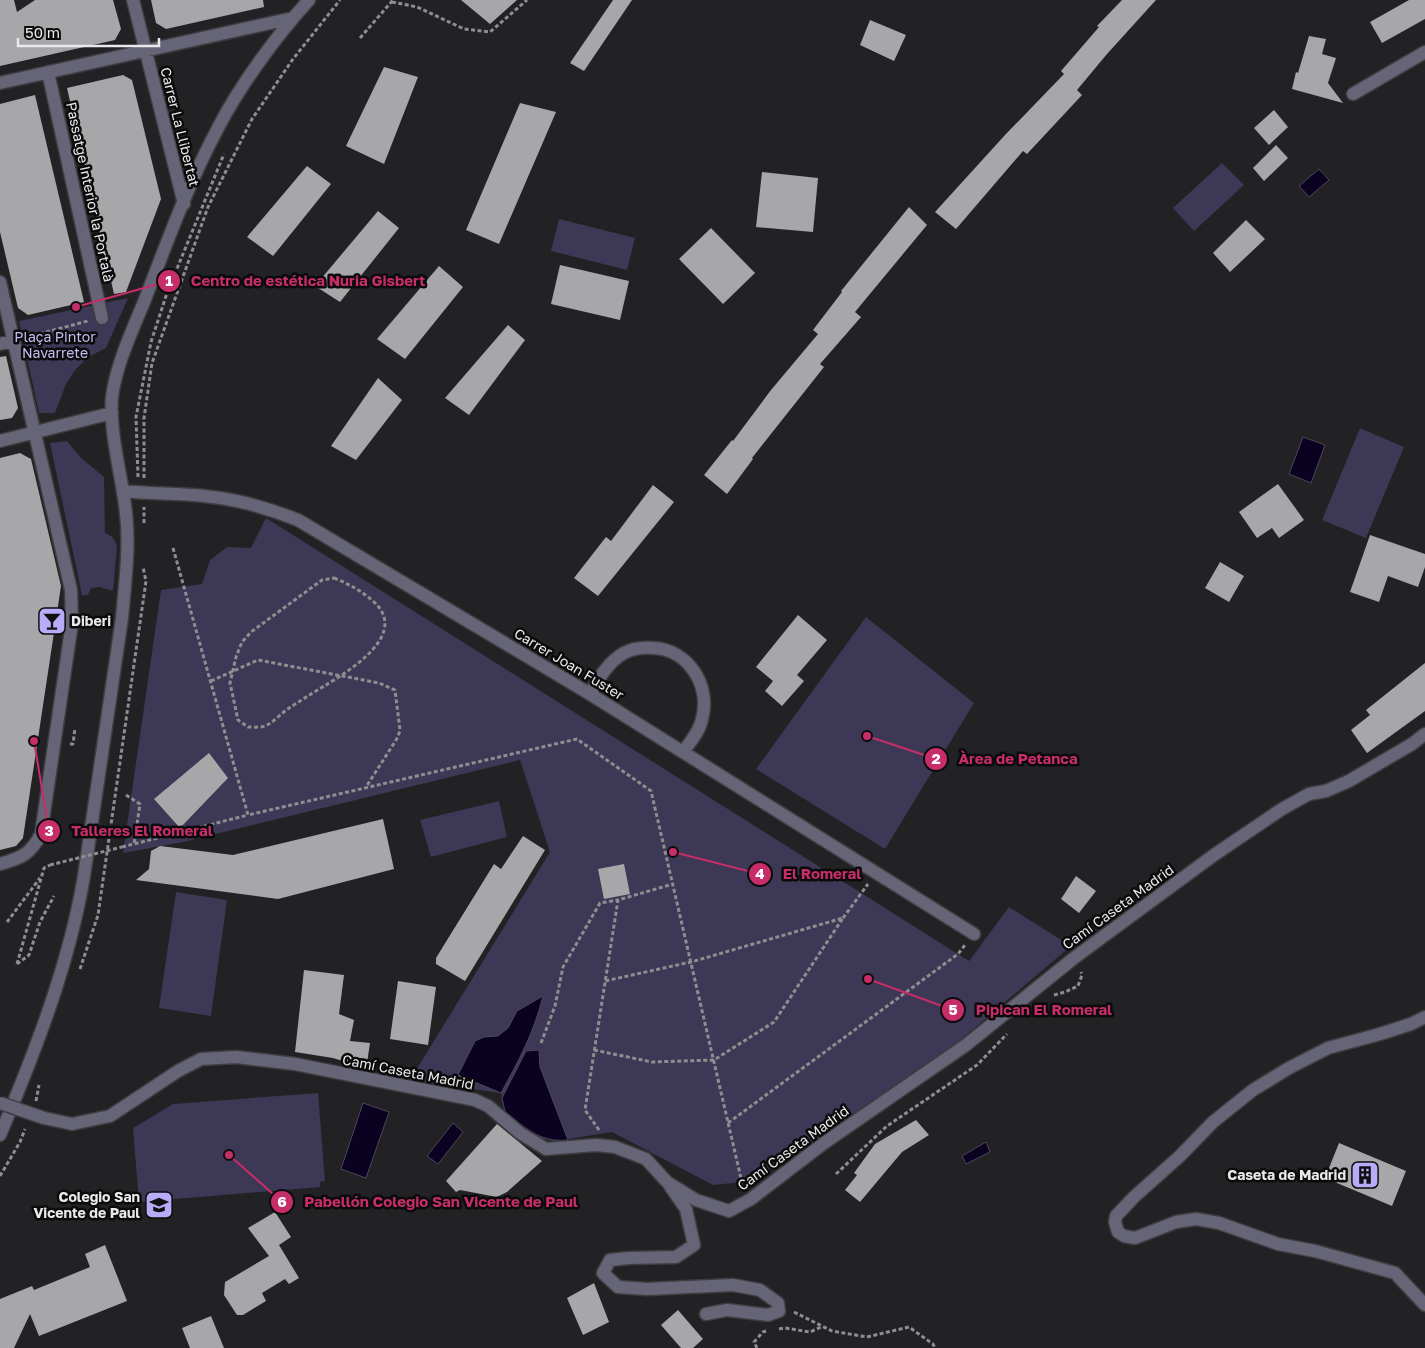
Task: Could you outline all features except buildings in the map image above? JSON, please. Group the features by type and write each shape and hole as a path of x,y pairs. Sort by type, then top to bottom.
{"street":[{"name":"Carrer La Llibertat","path":"133,0 184,204"},
{"path":"0,1135 46,1016 70,941 79,904 123,602 127,544 126,513 112,413 114,389 120,364 209,146 245,85 308,0"},
{"path":"0,83 293,18"},
{"path":"1353,94 1425,52"},
{"name":"Passatge Interior la Portalà","path":"48,72 102,318"},
{"path":"0,282 71,590 72,623 40,834 26,855 0,864"},
{"path":"0,344 14,340"},
{"path":"0,441 112,413"},
{"name":"Carrer Joan Fuster","path":"123,491 144,494 227,498 259,506 298,520 590,694 974,934"},
{"path":"590,694 610,664 625,652 643,647 662,648 679,656 693,668 702,684 705,702 702,721 683,752"},
{"name":"Camí Caseta Madrid","path":"0,1103 44,1118 72,1124 110,1116 178,1071 201,1059 236,1057 295,1064 474,1100 488,1106 520,1133 546,1149 596,1145 611,1147 646,1159 667,1182 696,1200 729,1211 752,1200 824,1143 966,1045 1074,958 1282,809 1308,794 1326,791 1349,781 1412,744 1425,734"},
{"path":"1425,1017 1388,1031 1328,1048 1289,1068 1253,1090 1213,1122 1180,1156 1134,1197 1116,1216 1115,1222 1118,1232 1124,1236 1135,1238 1176,1222 1196,1219 1219,1223 1278,1244 1315,1251 1395,1273 1425,1305"},
{"path":"667,1182 686,1209 694,1245 676,1257 610,1260 603,1273 618,1287 647,1289 733,1285 760,1290 778,1303 779,1311 768,1315 727,1310 706,1314"}],"path":[{"path":"144,524 144,418 152,363 208,207 252,118 293,59 340,0"},
{"path":"360,38 393,1 417,6 464,29 490,32 526,0"},
{"path":"138,480 136,417 151,342 167,292 228,146"},
{"path":"14,340 102,318"},
{"path":"173,548 248,815"},
{"path":"77,978 98,915 146,581 142,561"},
{"path":"334,578 347,583 367,596 380,608 386,622 382,636 374,648 355,666 292,706 266,726 248,728 238,720 230,683 232,672 242,642 252,632 322,580 334,578"},
{"path":"211,681 258,660 379,683 395,690 400,730 365,788"},
{"path":"73,744 75,728"},
{"path":"54,896 40,922 29,955 17,964 44,868 50,864 248,815 577,739 651,791 714,1060 745,1203"},
{"path":"126,795 140,804 134,844"},
{"path":"594,1050 652,1062 714,1060 774,1022 875,873"},
{"path":"7,922 42,875"},
{"path":"541,1043 555,1006 563,967 600,903 618,900 672,884"},
{"path":"611,1147 585,1110 618,900"},
{"path":"605,981 691,962 843,918"},
{"path":"728,1123 958,954 974,934"},
{"path":"1048,997 1066,992 1078,986 1082,975 1074,958"},
{"path":"836,1174 887,1126 977,1065 1010,1031"},
{"path":"36,1102 39,1082"},
{"path":"0,1176 20,1142 25,1129"},
{"path":"778,1303 832,1331 867,1336 909,1327 933,1344 935,1348"},
{"path":"778,1329 785,1328 810,1332 822,1326"},
{"path":"757,1348 754,1342 762,1332 770,1330"}],"green space":[{"path":"1222,163 1244,185 1194,231 1173,208"},
{"path":"559,219 635,238 627,270 551,251"},
{"name":"Plaça Pintor Navarrete","path":"128,298 106,348 88,357 75,370 66,384 55,413 39,413 19,321"},
{"path":"1360,428 1404,447 1366,538 1322,520"},
{"path":"67,441 80,457 104,477 105,533 113,538 117,547 113,591 99,587 91,588 88,595 82,595 50,443"},
{"path":"266,518 969,961 1009,907 1071,946 950,1049 753,1181 713,1185 612,1132 556,1141 538,1137 505,1112 501,1093 410,1080 550,852 520,760 183,842 123,853 161,590 202,584 210,560 227,547 251,548"},
{"path":"866,617 974,703 885,849 756,769"},
{"path":"499,801 507,837 431,857 420,820"},
{"path":"176,892 227,900 211,1016 159,1008"},
{"path":"318,1093 325,1181 320,1182 320,1187 139,1202 133,1128 173,1104"}],"shaded area":[{"path":"1319,169 1329,180 1309,197 1299,186"},
{"path":"1303,437 1325,445 1311,483 1289,474"},
{"path":"543,996 531,1034 501,1093 458,1075 475,1041 484,1037 498,1036 508,1028 517,1011"},
{"path":"539,1050 540,1067 568,1140 541,1137 505,1112 502,1098 526,1051"},
{"path":"363,1103 389,1112 366,1178 341,1169"},
{"path":"453,1123 463,1132 438,1164 427,1156"},
{"path":"986,1142 990,1152 966,1164 962,1156"}],"place":[{"name":"Centro de estética Nuria Gisbert","path":"76,307"},
{"name":"Diberi","path":"52,621"},
{"name":"Àrea de Petanca","path":"867,736"},
{"name":"Talleres El Romeral","path":"34,741"},
{"name":"El Romeral","path":"673,852"},
{"name":"Pipican El Romeral","path":"868,979"},
{"name":"Pabellón Colegio San Vicente de Paul","path":"229,1155"},
{"name":"Caseta de Madrid","path":"1365,1175"},
{"name":"Colegio San Vicente de Paul","path":"159,1205"}]}
